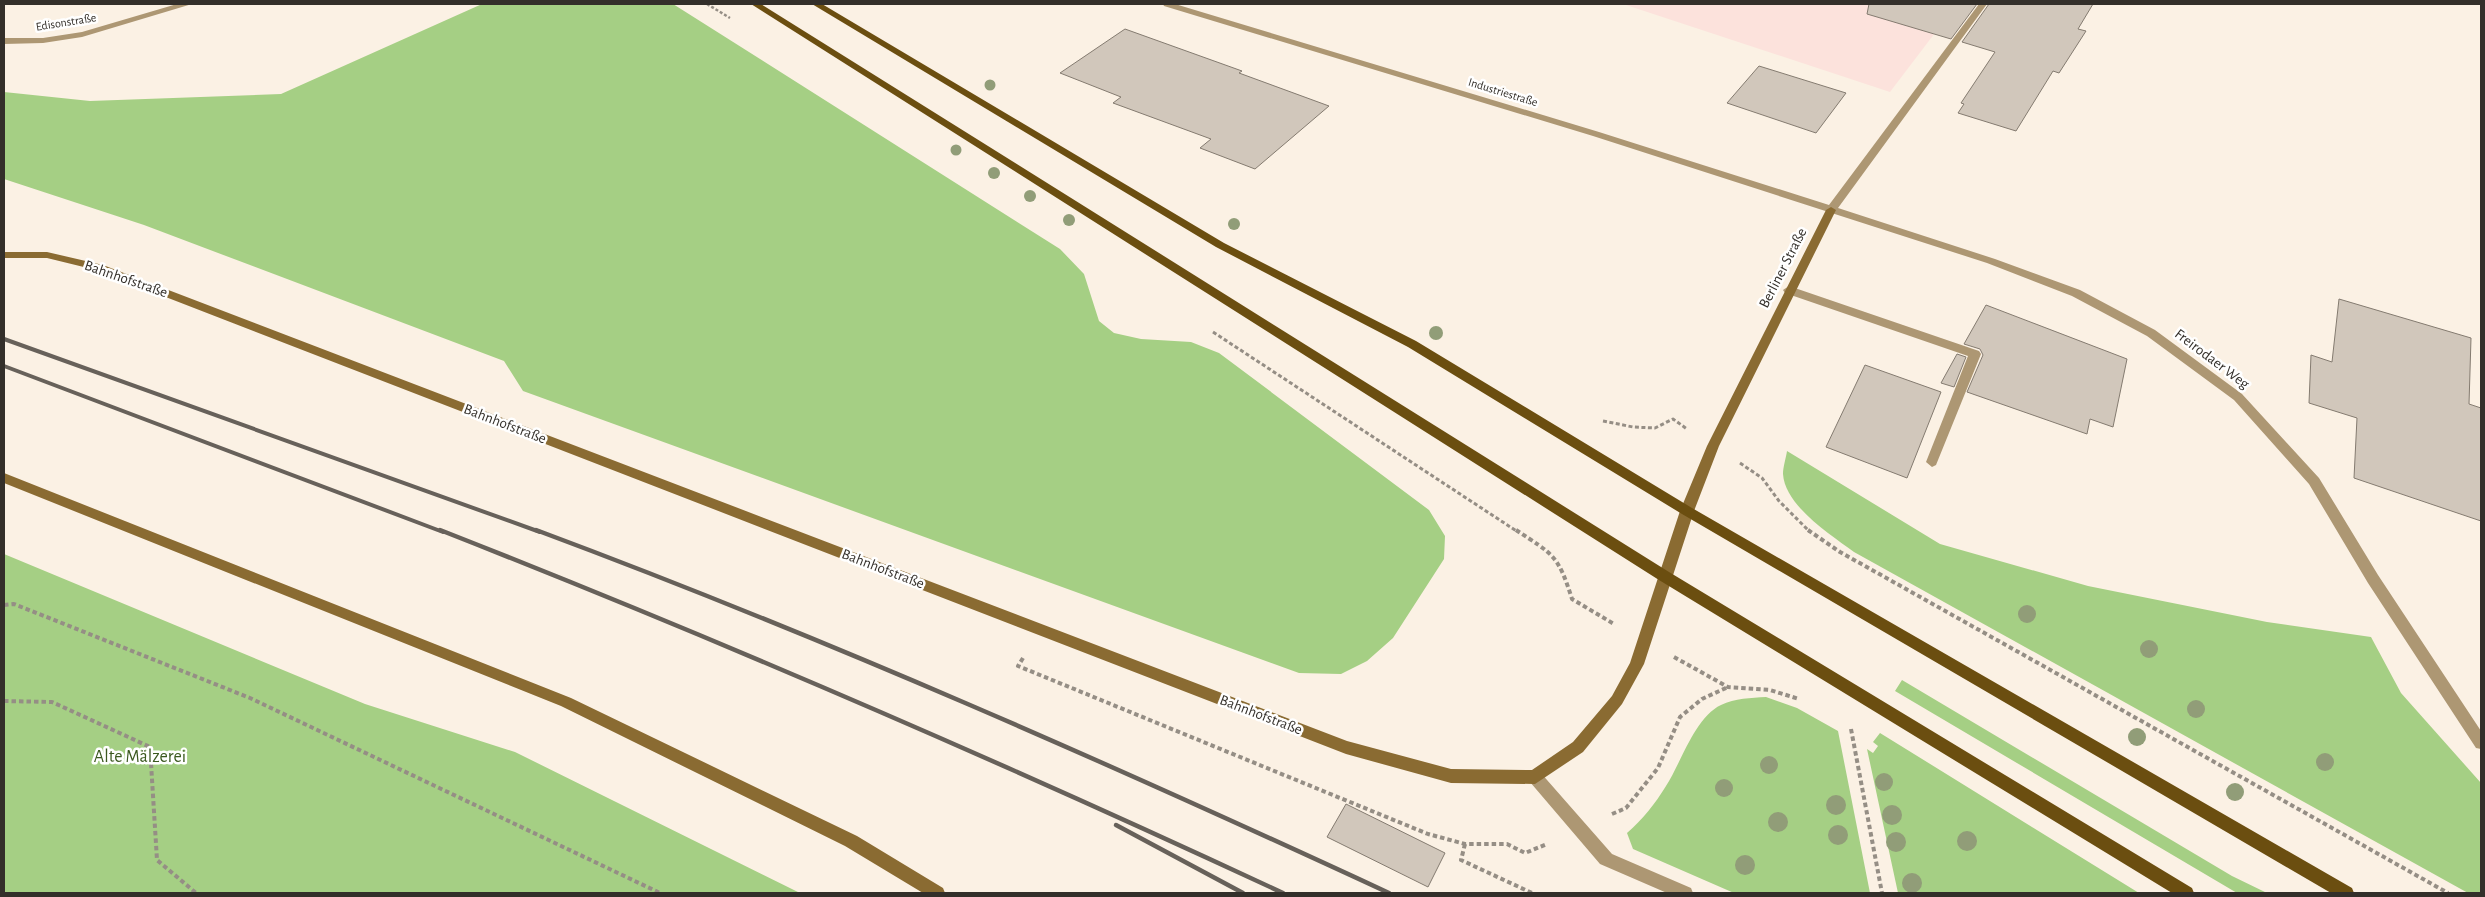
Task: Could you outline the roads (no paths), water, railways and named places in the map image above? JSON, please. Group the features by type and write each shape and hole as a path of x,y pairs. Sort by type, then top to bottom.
{"main road":[{"path":"755,4 1664,576 2186,893"},
{"path":"816,4 1220,245 1412,344 1687,511 2346,893"}],"street":[{"name":"Edisonstraße","path":"4,41 67,37 106,28 161,9 188,4"},
{"name":"Industriestraße","path":"1167,4 1596,134 1830,210"},
{"name":"Berliner Straße","path":"1664,576 1713,446 1830,210 1983,4"},
{"name":"Freirodaer Weg","path":"1830,210 1991,261 2076,293 2151,332 2238,397 2314,481 2373,579 2481,743"},
{"name":"Bahnhofstraße","path":"4,256 47,255 99,267 1346,747 1451,776 1535,777"},
{"path":"1789,290 1975,354 1932,462"},
{"path":"4,478 566,702 851,841 937,893"},
{"path":"1664,576 1637,664 1617,700 1578,747 1535,777 1606,859 1685,893"}],"railway":[{"path":"4,339 540,532"},
{"path":"4,366 443,532"},
{"path":"440,530 547,572 864,705 1283,893"},
{"path":"536,530 752,614 966,703 1389,893"},
{"path":"1116,825 1243,893"}],"park label":[{"name":"Alte Mälzerei","path":"140,757"}]}
